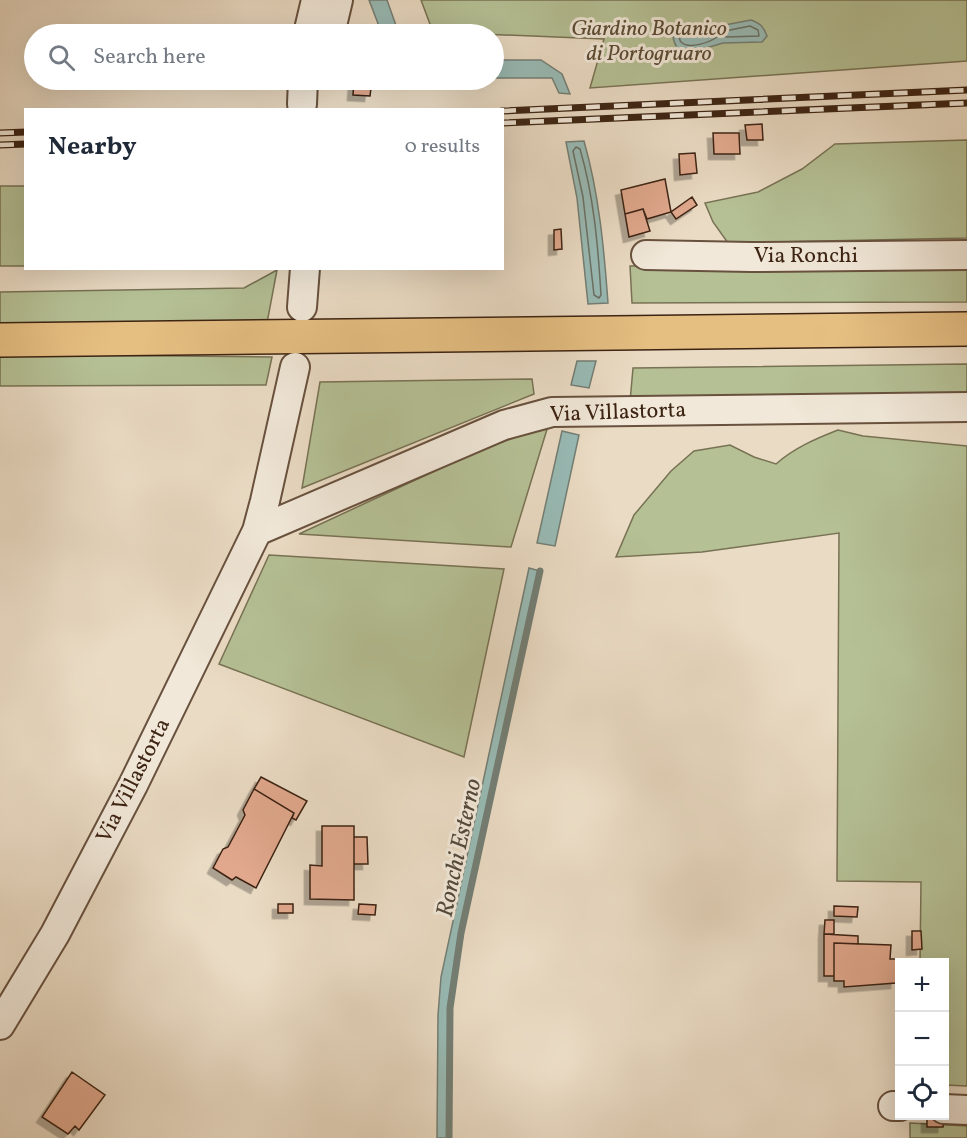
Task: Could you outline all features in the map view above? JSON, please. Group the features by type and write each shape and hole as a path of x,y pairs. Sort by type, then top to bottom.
{"highway":[{"path":"0,340 967,329"}],"street":[{"path":"310,24 316,0"},
{"path":"332,24 338,0"},
{"name":"Via Ronchi","path":"646,255 751,257 967,255"},
{"path":"302,307 305,270"},
{"name":"Via Villastorta","path":"0,1025 76,895 133,785 257,531 266,501 295,367"},
{"name":"Via Villastorta","path":"257,531 494,429 552,412 967,407"},
{"path":"949,1109 967,1110"}],"green space":[{"name":"Giardino Botanico di Portogruaro","path":"421,0 967,0 967,61 590,88 604,39 504,35 504,24 430,24"},
{"path":"967,140 967,238 728,243 713,222 705,203 758,192 802,169 835,144"},
{"path":"0,186 24,186 24,266 0,266"},
{"path":"967,264 967,302 632,303 630,266"},
{"path":"277,270 267,323 0,326 0,292 244,288"},
{"path":"0,356 272,357 266,385 0,386"},
{"path":"967,364 967,398 630,402 633,368"},
{"path":"532,379 534,394 302,488 320,382"},
{"path":"548,426 511,547 299,534 482,449"},
{"path":"838,430 863,436 967,446 967,1086 949,1085 949,958 920,958 921,882 837,881 839,533 702,552 616,557 634,515 671,471 694,451 730,445 754,457 776,464 805,444"},
{"path":"269,555 504,569 464,757 219,664"},
{"path":"910,1123 967,1126 967,1138 910,1138"}],"water":[{"path":"369,0 387,0 395,24 378,24"},
{"path":"751,20 759,24 767,36 762,42 723,43 696,51 677,48 673,39 675,23 700,24 709,28"},
{"path":"504,60 541,60 562,74 570,94 559,93 552,78 504,78"},
{"path":"584,141 594,181 600,221 608,303 588,304 577,198 566,142"},
{"path":"577,361 596,361 589,388 571,385"},
{"path":"562,431 579,435 555,546 537,543"},
{"path":"529,568 540,571 461,933 450,1008 449,1138 437,1138 438,1015 441,977"}],"building":[{"path":"353,90 371,90 370,96 353,95"},
{"path":"762,124 763,140 747,140 745,125"},
{"path":"713,133 739,133 740,154 714,154"},
{"path":"695,153 697,173 680,175 679,154"},
{"path":"665,179 671,212 647,219 643,209 625,214 621,190"},
{"path":"692,197 697,205 676,219 671,212"},
{"path":"643,209 650,231 629,237 625,214"},
{"path":"561,229 562,249 554,250 554,230"},
{"path":"261,777 307,801 296,820 292,818 294,813 254,789"},
{"path":"254,789 294,813 256,888 236,877 232,880 213,868 223,849 228,847 245,815 243,810"},
{"path":"322,826 354,826 354,900 310,899 310,865 322,866"},
{"path":"354,837 367,837 368,864 354,864"},
{"path":"278,904 293,904 293,913 278,913"},
{"path":"359,904 376,905 375,915 358,914"},
{"path":"834,906 858,907 857,917 834,916"},
{"path":"825,920 834,920 834,934 824,934"},
{"path":"912,931 921,931 922,949 912,950"},
{"path":"824,934 858,936 858,944 834,943 834,976 824,976"},
{"path":"834,943 891,945 890,959 895,959 895,983 844,987 844,981 834,981"},
{"path":"72,1072 105,1095 79,1130 75,1126 68,1134 42,1117"},
{"path":"927,1120 944,1120 943,1127 927,1127"}],"waterway":[{"name":"Ronchi Esterno","path":"449,1138 450,1008 461,933 540,571"}],"railway":[{"path":"504,111 967,90"},
{"path":"504,123 967,103"},
{"path":"0,133 24,132"},
{"path":"0,145 24,144"}]}
